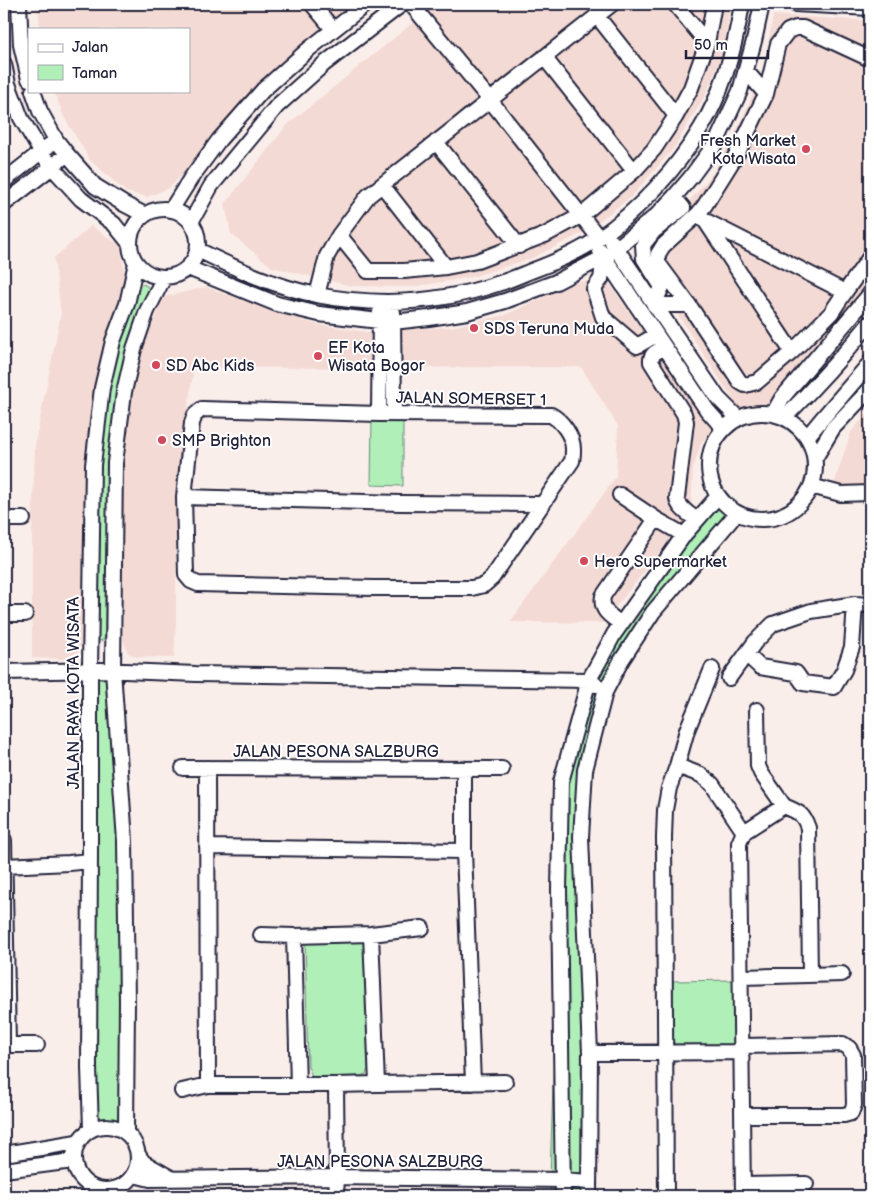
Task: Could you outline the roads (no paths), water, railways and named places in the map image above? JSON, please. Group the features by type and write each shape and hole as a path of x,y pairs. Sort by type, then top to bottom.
{"street":[{"path":"19,4 21,45 28,74"},
{"path":"312,4 332,29"},
{"path":"172,210 197,170 263,90 332,29 366,4"},
{"path":"191,222 210,186 277,106 324,64 402,4"},
{"path":"411,4 599,238 604,257 707,410 724,429"},
{"path":"317,295 327,256 339,235 368,196 612,4"},
{"path":"675,4 708,43"},
{"path":"339,235 368,272 404,272 477,261 545,236 582,215 634,171 654,149 676,116 691,88 708,43 714,4"},
{"path":"198,250 243,272 279,286 317,295 387,302 425,300 462,293 499,284 549,264 599,238 642,202 672,170 702,128 722,86 737,34 742,4"},
{"path":"188,268 277,304 319,314 386,321 429,318 467,312 505,301 556,282 604,257 617,248 656,216 691,177 716,143 740,91 762,4"},
{"path":"796,4 870,8"},
{"path":"597,16 676,116"},
{"path":"870,59 803,28 788,31 778,44 766,94 738,152 703,213 663,246 658,254 658,263 689,305 740,382 745,385 757,382 792,352 831,313 870,257"},
{"path":"544,57 634,171"},
{"path":"4,64 8,84 22,118 41,152 81,199 114,224 130,244"},
{"path":"746,72 766,94"},
{"path":"33,92 40,111 56,140 95,186 145,216"},
{"path":"4,181 56,140"},
{"path":"436,142 519,246"},
{"path":"4,204 67,154"},
{"path":"382,185 446,267"},
{"path":"674,197 844,292"},
{"path":"654,305 662,286 644,259 643,245 654,231 683,208 674,197"},
{"path":"162,209 172,210 182,214 191,222 196,230 198,250 188,268 177,275 153,276 136,262 132,254 130,244 132,233 137,223 153,211 162,209"},
{"path":"703,213 792,352"},
{"path":"599,238 617,248 718,398 738,418"},
{"path":"604,257 601,279 594,289 603,317 637,346 656,335"},
{"name":"JALAN RAYA KOTA WISATA","path":"91,1129 89,1068 90,670 93,465 102,388 113,341 127,304 136,262"},
{"path":"126,1132 125,841 113,670 115,463 124,392 134,349 147,311 164,277"},
{"path":"779,415 782,398 870,294"},
{"path":"379,414 387,302"},
{"path":"654,305 689,305"},
{"path":"831,313 839,323 840,331"},
{"path":"386,321 394,414"},
{"path":"779,415 811,392 870,323"},
{"path":"664,348 652,354 651,362 684,414 686,422 677,498 681,507 698,520"},
{"path":"807,437 870,363"},
{"path":"815,458 833,428 870,390"},
{"name":"JALAN SOMERSET 1","path":"202,410 379,414 552,415 558,419 570,435 574,447 572,461 492,578 484,585 472,588 374,588 198,584 191,581 186,575 184,497 192,423 195,415 202,410"},
{"path":"755,413 779,415 798,426 812,447 815,458 815,472 811,486 799,504 780,516 758,519 737,514 726,506 718,496 710,480 708,462 713,444 724,429 738,418 755,413"},
{"path":"811,486 841,494 870,493"},
{"path":"620,495 684,535"},
{"path":"563,1196 559,890 561,782 590,680 614,634 684,535 718,496"},
{"path":"184,497 400,503 543,504"},
{"path":"589,1196 590,1053 581,837 584,770 605,692 621,661 653,612 737,514"},
{"path":"4,519 23,519"},
{"path":"621,624 604,611 601,603 602,596 656,519"},
{"path":"729,678 755,642 772,624 811,611 855,604 870,605"},
{"path":"746,654 760,667 796,673 803,683 834,687 844,670 852,647 855,604"},
{"path":"4,614 24,614"},
{"path":"666,1196 665,819 669,788 687,730 712,669"},
{"path":"4,672 113,670 196,674 590,680 605,692"},
{"path":"757,710 758,766 761,774 784,806 800,813 805,818 808,828 810,975"},
{"path":"677,766 701,775 712,784 744,832"},
{"name":"JALAN PESONA SALZBURG","path":"183,768 502,770"},
{"path":"207,768 208,1085"},
{"path":"464,769 464,851 473,1083"},
{"path":"784,806 744,832 739,844 743,1190 806,1184"},
{"path":"4,840 6,1045 37,1045"},
{"path":"207,847 464,851"},
{"path":"4,866 69,864 90,861"},
{"path":"262,935 371,934 422,928"},
{"path":"371,934 377,1084"},
{"path":"294,936 298,1085"},
{"path":"741,977 842,974"},
{"path":"590,1053 665,1053 842,1044 849,1048 853,1055 854,1075 854,1105 851,1113 844,1115 743,1115"},
{"path":"182,1091 208,1085 505,1082"},
{"path":"336,1085 336,1196"},
{"path":"109,1125 118,1128 126,1132 133,1139 137,1147 139,1156 138,1166 128,1182 118,1192 99,1190 89,1186 76,1171 73,1162 77,1142 91,1129 109,1125"},
{"path":"4,1154 77,1142"},
{"name":"JALAN PESONA SALZBURG","path":"139,1156 143,1162 172,1178"},
{"path":"4,1170 73,1162"},
{"name":"JALAN PESONA SALZBURG","path":"134,1174 150,1179 337,1178 563,1180 589,1182"},
{"path":"81,1179 81,1196"}],"place":[{"name":"Fresh Market Kota Wisata","path":"806,149"},
{"name":"SDS Teruna Muda","path":"474,328"},
{"name":"EF Kota Wisata Bogor","path":"318,356"},
{"name":"SD Abc Kids","path":"156,365"},
{"name":"SMP Brighton","path":"162,440"},
{"name":"Hero Supermarket","path":"584,561"}]}
